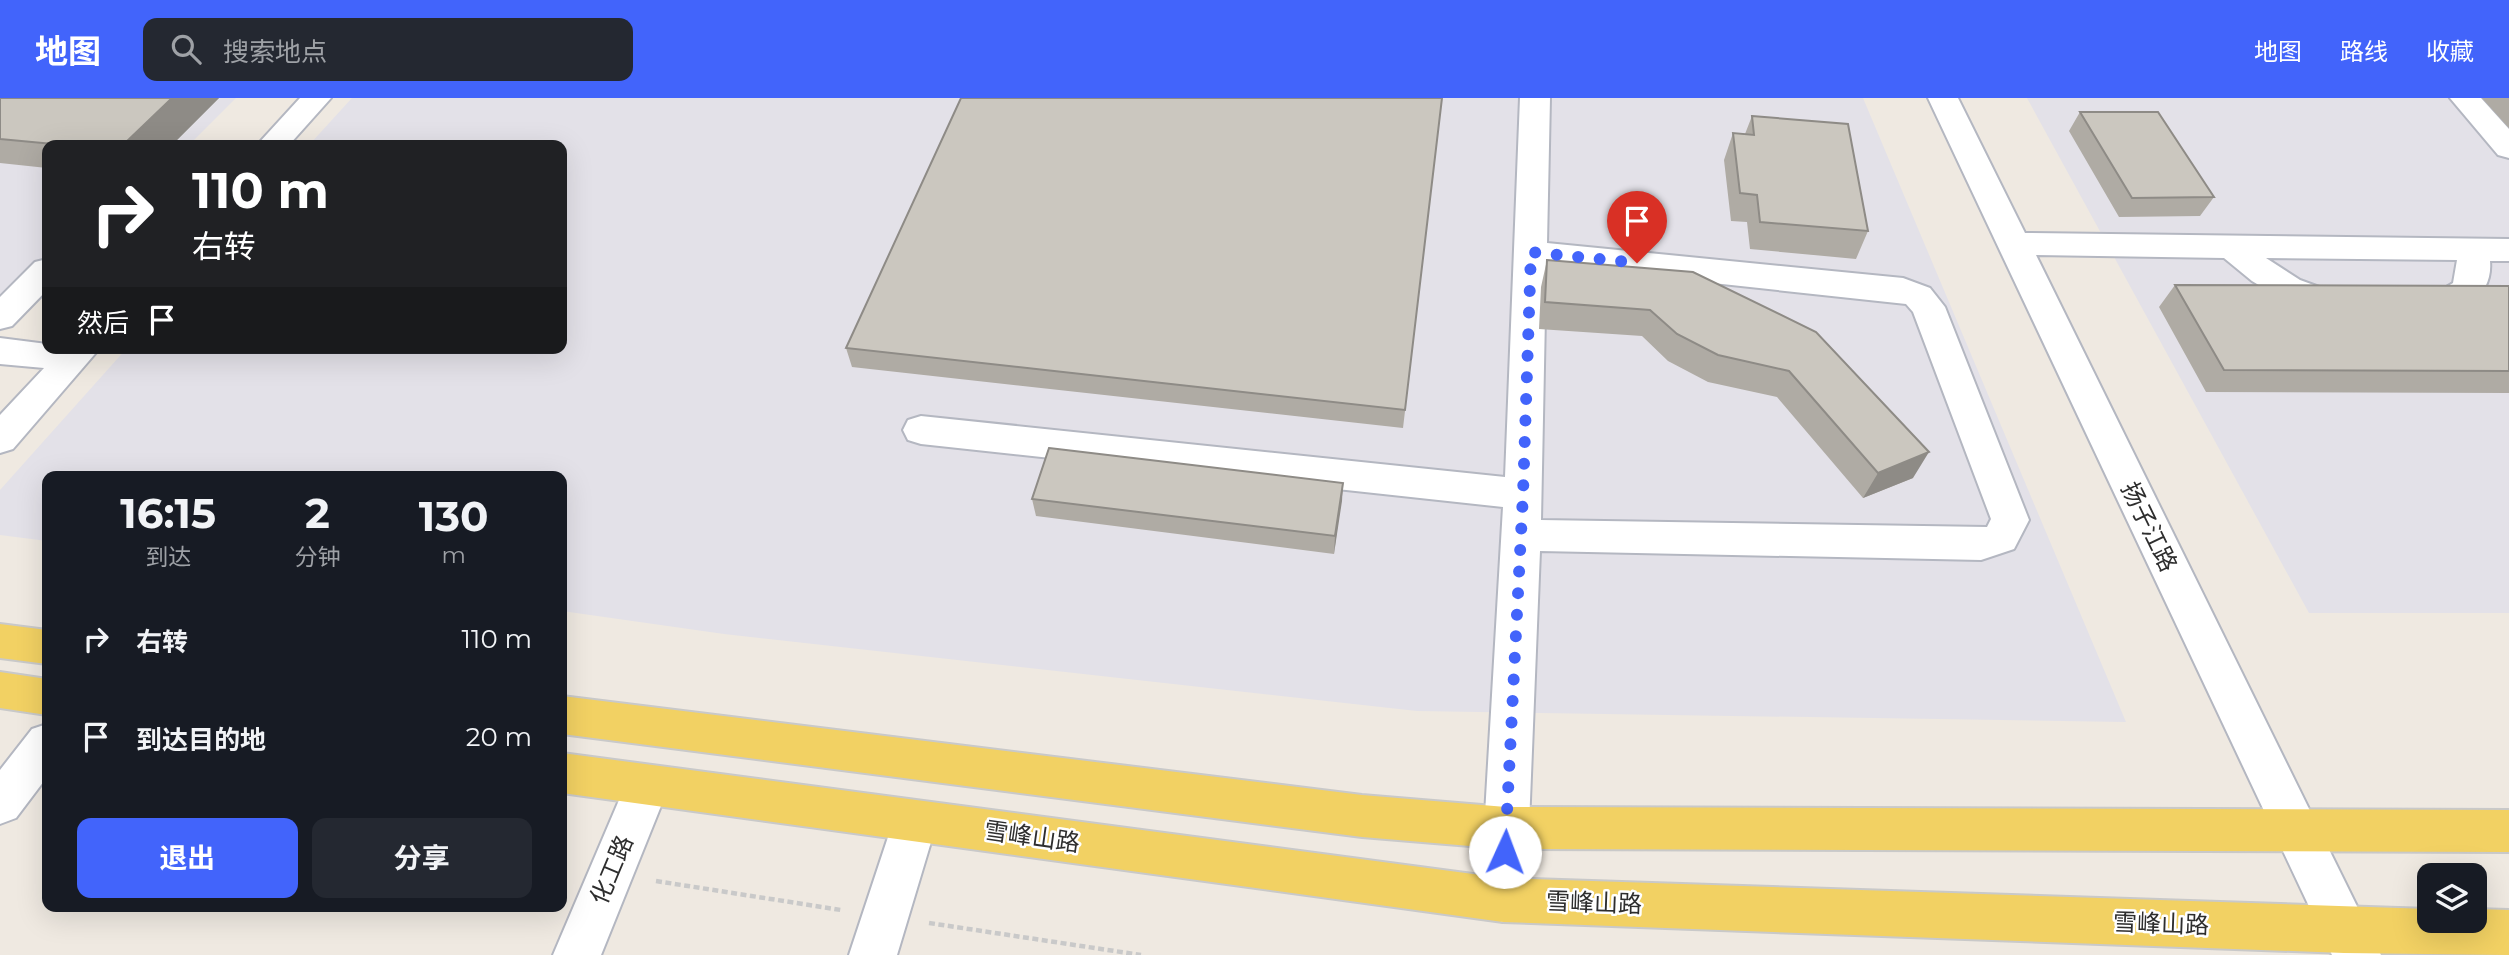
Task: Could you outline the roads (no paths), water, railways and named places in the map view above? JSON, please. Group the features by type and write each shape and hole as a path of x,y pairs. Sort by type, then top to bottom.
{"main road":[{"path":"0,641 42,646"},
{"path":"0,690 42,696"},
{"path":"567,716 1362,816 1506,828 2293,828 2509,831"},
{"name":"雪峰山路","path":"567,774 1503,900 2350,943 2509,933"}],"street":[{"path":"277,140 316,98"},
{"path":"1503,900 1523,494 1535,98"},
{"name":"扬子江路","path":"1943,98 2350,943"},
{"path":"2465,98 2509,148"},
{"path":"2014,244 2509,250"},
{"path":"2230,245 2259,272 2288,289 2318,301 2381,304 2436,304 2451,300 2468,290 2474,271 2472,249"},
{"path":"1521,535 1982,544 2000,538 2010,520 1927,307 1918,296 1903,290 1531,252"},
{"path":"0,317 42,275"},
{"path":"0,351 42,353"},
{"path":"0,439 78,354"},
{"path":"921,430 1523,494"},
{"path":"0,804 42,749"},
{"name":"化工路","path":"577,955 647,786"},
{"path":"873,955 915,822"}]}
